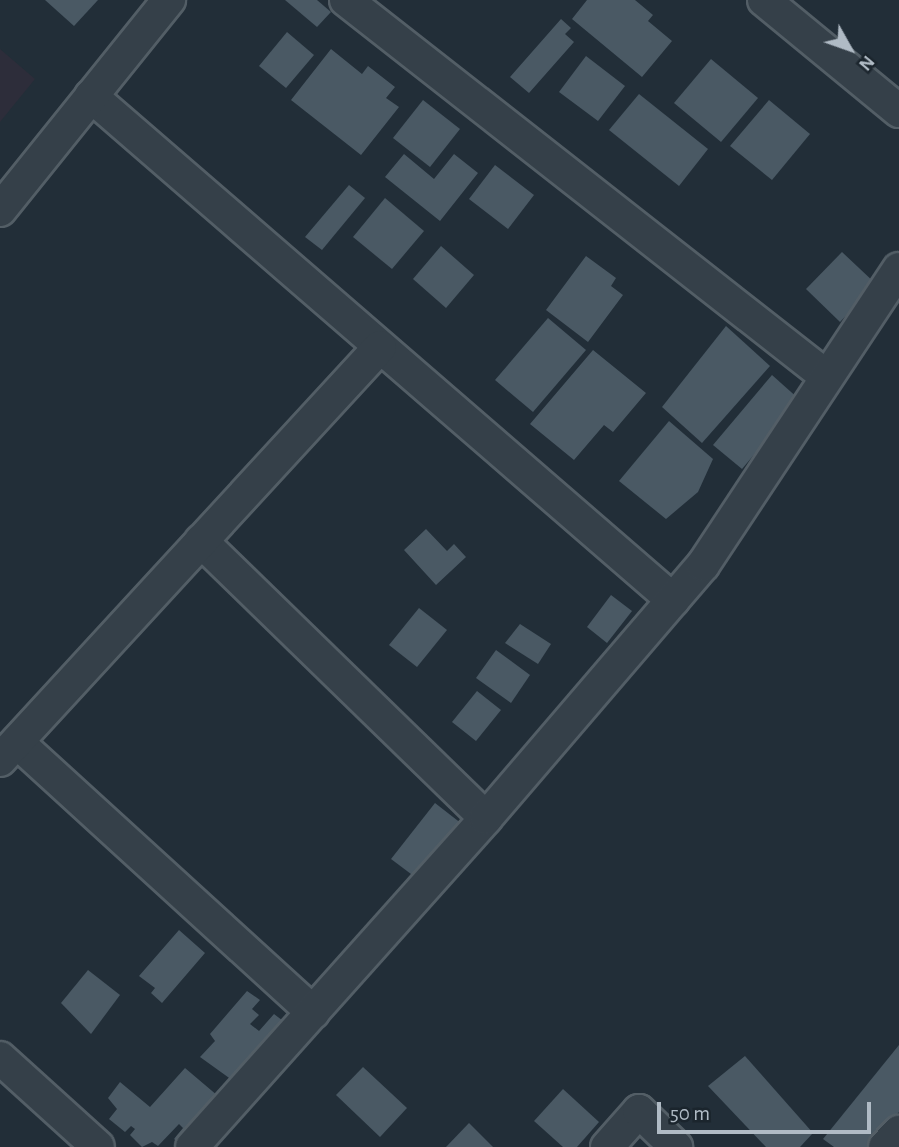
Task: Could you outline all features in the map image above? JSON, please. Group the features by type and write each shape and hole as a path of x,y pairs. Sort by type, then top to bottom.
{"street":[{"path":"0,210 169,0"},
{"path":"346,0 827,377"},
{"path":"764,0 899,111"},
{"path":"91,96 673,600"},
{"path":"191,1147 486,818 703,565 899,269"},
{"path":"313,1012 8,751 380,346"},
{"path":"201,541 486,818"},
{"path":"0,1058 98,1147"},
{"path":"607,1147 639,1111 676,1147"},
{"path":"885,1147 899,1132"}],"shaded area":[{"path":"0,49 35,79 0,122"}],"building":[{"path":"45,0 98,0 74,26"},
{"path":"285,0 317,0 331,12 317,27"},
{"path":"587,0 635,0 653,15 648,21 672,41 642,77 572,19"},
{"path":"561,19 571,28 565,34 574,42 529,93 510,77"},
{"path":"287,32 314,55 286,88 259,66"},
{"path":"331,49 362,74 368,66 395,87 386,98 399,107 361,155 291,100"},
{"path":"586,56 625,86 598,121 559,92"},
{"path":"711,59 758,98 721,142 674,103"},
{"path":"639,94 708,149 679,186 609,130"},
{"path":"423,100 460,129 430,167 393,138"},
{"path":"769,100 810,134 772,180 730,146"},
{"path":"404,154 434,179 454,154 478,173 440,221 385,177"},
{"path":"495,165 534,195 508,229 469,199"},
{"path":"349,185 365,198 322,250 305,237"},
{"path":"385,198 424,231 392,269 353,237"},
{"path":"441,246 474,275 446,308 413,279"},
{"path":"842,252 876,284 840,322 806,289"},
{"path":"586,256 616,278 611,286 623,295 588,342 546,310"},
{"path":"548,318 586,350 533,412 495,380"},
{"path":"726,326 770,366 702,443 662,407"},
{"path":"593,350 646,393 613,432 604,425 574,460 530,424"},
{"path":"772,375 800,400 742,469 713,445"},
{"path":"669,421 713,459 698,492 666,519 619,481"},
{"path":"426,529 447,551 454,544 466,557 436,585 404,550"},
{"path":"611,595 632,611 607,643 587,627"},
{"path":"419,608 447,630 417,667 389,645"},
{"path":"520,624 551,644 538,664 505,643"},
{"path":"496,650 530,675 511,703 476,678"},
{"path":"477,691 501,710 476,741 452,722"},
{"path":"435,803 462,824 419,880 391,859"},
{"path":"179,930 205,953 162,1003 151,993 155,988 139,976"},
{"path":"88,970 120,995 91,1034 61,1003"},
{"path":"247,991 260,1000 252,1009 259,1015 250,1024 259,1031 274,1014 291,1027 232,1080 200,1057 215,1041 210,1034"},
{"path":"899,1045 899,1112 871,1147 834,1147 823,1139"},
{"path":"745,1056 813,1133 800,1147 766,1147 708,1086"},
{"path":"363,1067 407,1108 380,1137 336,1095"},
{"path":"185,1068 218,1096 183,1144 174,1139 183,1128 179,1124 158,1146 152,1142 142,1147 130,1135 135,1129 131,1126 125,1132 109,1119 117,1109 108,1098 120,1082 150,1107"},
{"path":"563,1089 599,1122 577,1147 563,1147 534,1121"},
{"path":"469,1123 493,1147 446,1147"}]}
